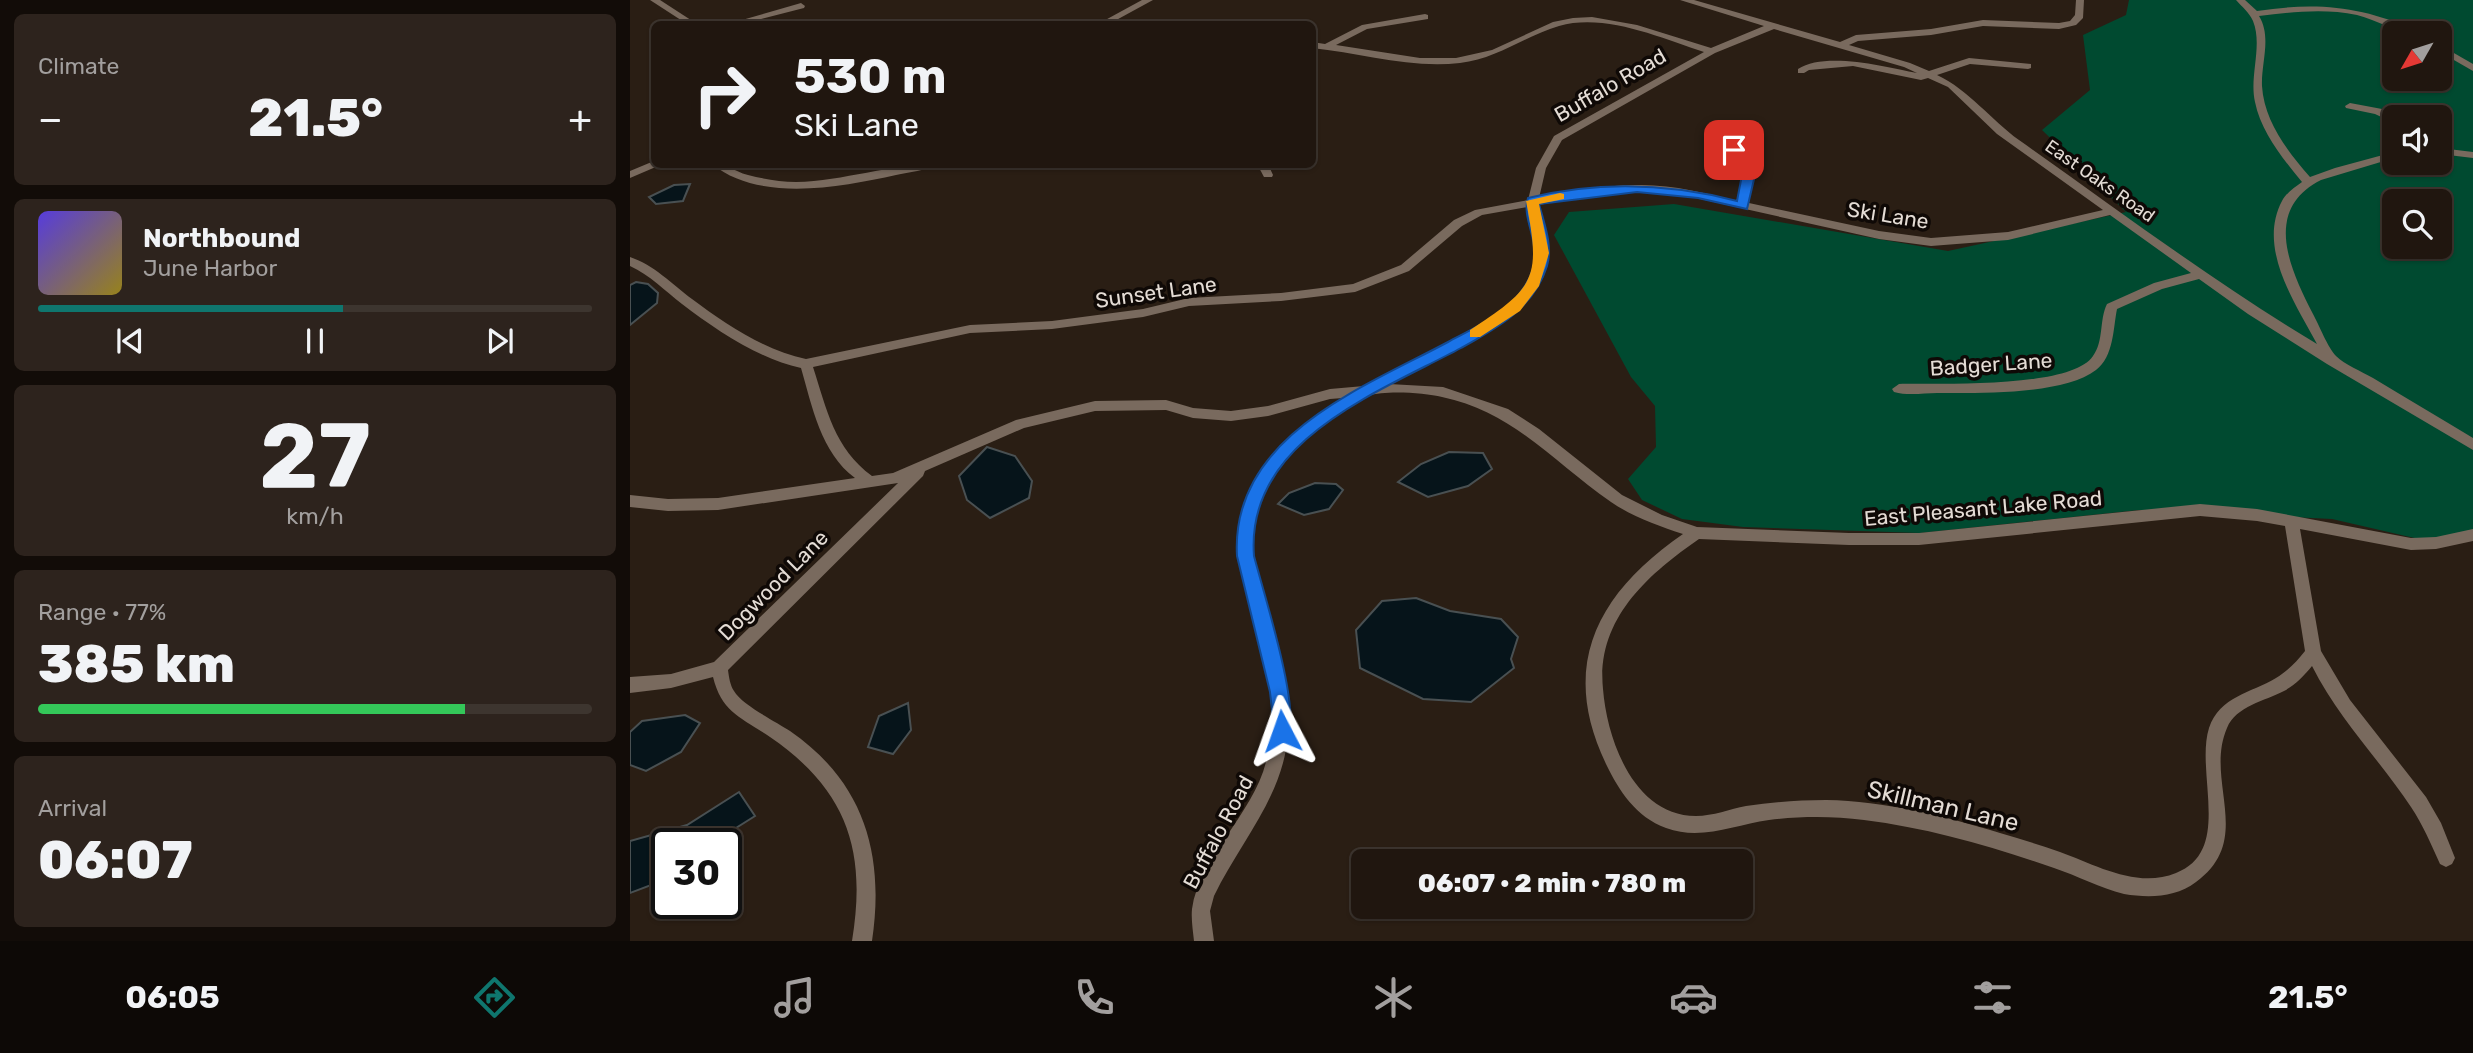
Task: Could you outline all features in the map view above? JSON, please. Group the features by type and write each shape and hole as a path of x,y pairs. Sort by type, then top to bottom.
{"street":[{"path":"654,0 687,21"},
{"path":"1109,21 1149,0"},
{"name":"East Oaks Road","path":"1684,0 1929,74 1960,92 2003,134 2252,311 2473,445"},
{"path":"1840,46 1856,38 1931,32 1996,22 2059,26 2073,23 2080,16 2080,0"},
{"path":"2239,0 2255,13 2262,32 2256,73 2260,103 2278,142 2308,182"},
{"path":"744,21 801,6"},
{"path":"2255,13 2308,6 2347,9 2382,22"},
{"path":"1327,46 1365,27 1425,17"},
{"path":"1316,45 1433,61 1456,61 1491,54 1555,24 1581,19 1604,21 1712,51"},
{"name":"Buffalo Road","path":"1203,941 1201,911 1205,894 1264,793 1276,761 1282,731 1279,692 1245,556 1245,529 1251,502 1266,473 1301,434 1334,410 1489,326 1524,297 1538,275 1542,253 1532,201 1547,155 1558,138 1712,51 1773,26"},
{"path":"2452,55 2473,68"},
{"path":"1801,71 1807,67 1844,62 1921,77 1969,61 2028,66"},
{"path":"2350,106 2382,113"},
{"path":"1734,150 1748,175 1743,206"},
{"path":"2452,152 2473,155"},
{"path":"2332,361 2287,267 2278,239 2284,206 2308,182 2382,159"},
{"path":"630,175 651,165"},
{"path":"725,168 744,177 802,184 849,181 912,168"},
{"path":"1264,168 1268,175"},
{"name":"Ski Lane","path":"1532,201 1637,188 1699,195 1931,242 2008,236 2110,212"},
{"name":"Sunset Lane","path":"806,364 970,329 1063,324 1143,313 1189,302 1280,297 1355,288 1405,268 1468,217 1487,210 1532,201"},
{"path":"630,261 653,273 696,309 787,360 806,364 835,450 845,464 867,480"},
{"name":"Badger Lane","path":"1899,389 2049,383 2091,368 2105,350 2111,307 2158,286 2201,274"},
{"name":"East Pleasant Lake Road","path":"630,501 668,505 718,505 867,480 895,478 997,433 1071,410 1143,403 1166,405 1193,413 1231,416 1268,411 1330,394 1373,389 1420,389 1483,404 1519,422 1617,499 1657,519 1697,533 1860,540 1919,539 2200,510 2291,521 2411,544 2436,543 2473,535"},
{"name":"Dogwood Lane","path":"630,684 671,681 719,668 922,468"},
{"path":"2291,521 2313,652 2334,694 2427,813 2446,858"},
{"name":"Skillman Lane","path":"1697,533 1650,567 1613,605 1604,625 1595,661 1595,702 1600,724 1627,785 1647,808 1676,823 1707,825 1752,814 1808,808 1878,813 2004,843 2112,881 2151,887 2168,885 2197,872 2215,845 2218,828 2213,755 2219,725 2236,704 2279,685 2295,674 2313,652"},
{"path":"719,668 725,692 733,702 814,761 840,795 862,846 867,869 869,892 862,941"}],"green space":[{"path":"2129,0 2473,0 2473,538 2436,543 2332,519 2139,510 1920,533 1743,527 1682,519 1642,500 1628,479 1656,447 1655,406 1631,377 1554,235 1569,212 1674,204 1948,251 2126,212 2042,130 2090,90 2083,35 2126,15"}],"shaded area":[{"path":"690,184 683,201 656,204 649,197 674,185"},
{"path":"636,282 648,284 658,293 657,303 630,325 630,285"},
{"path":"987,447 1015,456 1032,481 1029,498 990,518 967,500 959,476"},
{"path":"1449,452 1483,453 1492,469 1468,486 1428,497 1398,482 1421,464"},
{"path":"1315,483 1336,484 1343,490 1329,509 1304,515 1278,504 1289,493"},
{"path":"1416,598 1450,611 1501,619 1518,637 1511,659 1514,668 1471,702 1423,699 1360,668 1356,630 1382,601"},
{"path":"908,703 911,730 893,754 868,747 879,716"},
{"path":"685,715 700,723 681,752 646,771 630,765 630,732 642,721"},
{"path":"739,792 755,816 736,828 676,828 687,825"},
{"path":"651,835 651,885 630,893 630,841"}],"slow traffic":[{"path":"1475,334 1515,308 1532,286 1538,275 1542,253 1532,201 1560,196"}],"route":[{"path":"1282,731 1279,692 1245,556 1244,538 1246,520 1257,487 1276,460 1301,434 1334,410 1489,326 1515,308 1532,286 1541,264 1542,243 1532,201 1637,188 1678,191 1743,206 1748,175 1734,150"}]}
